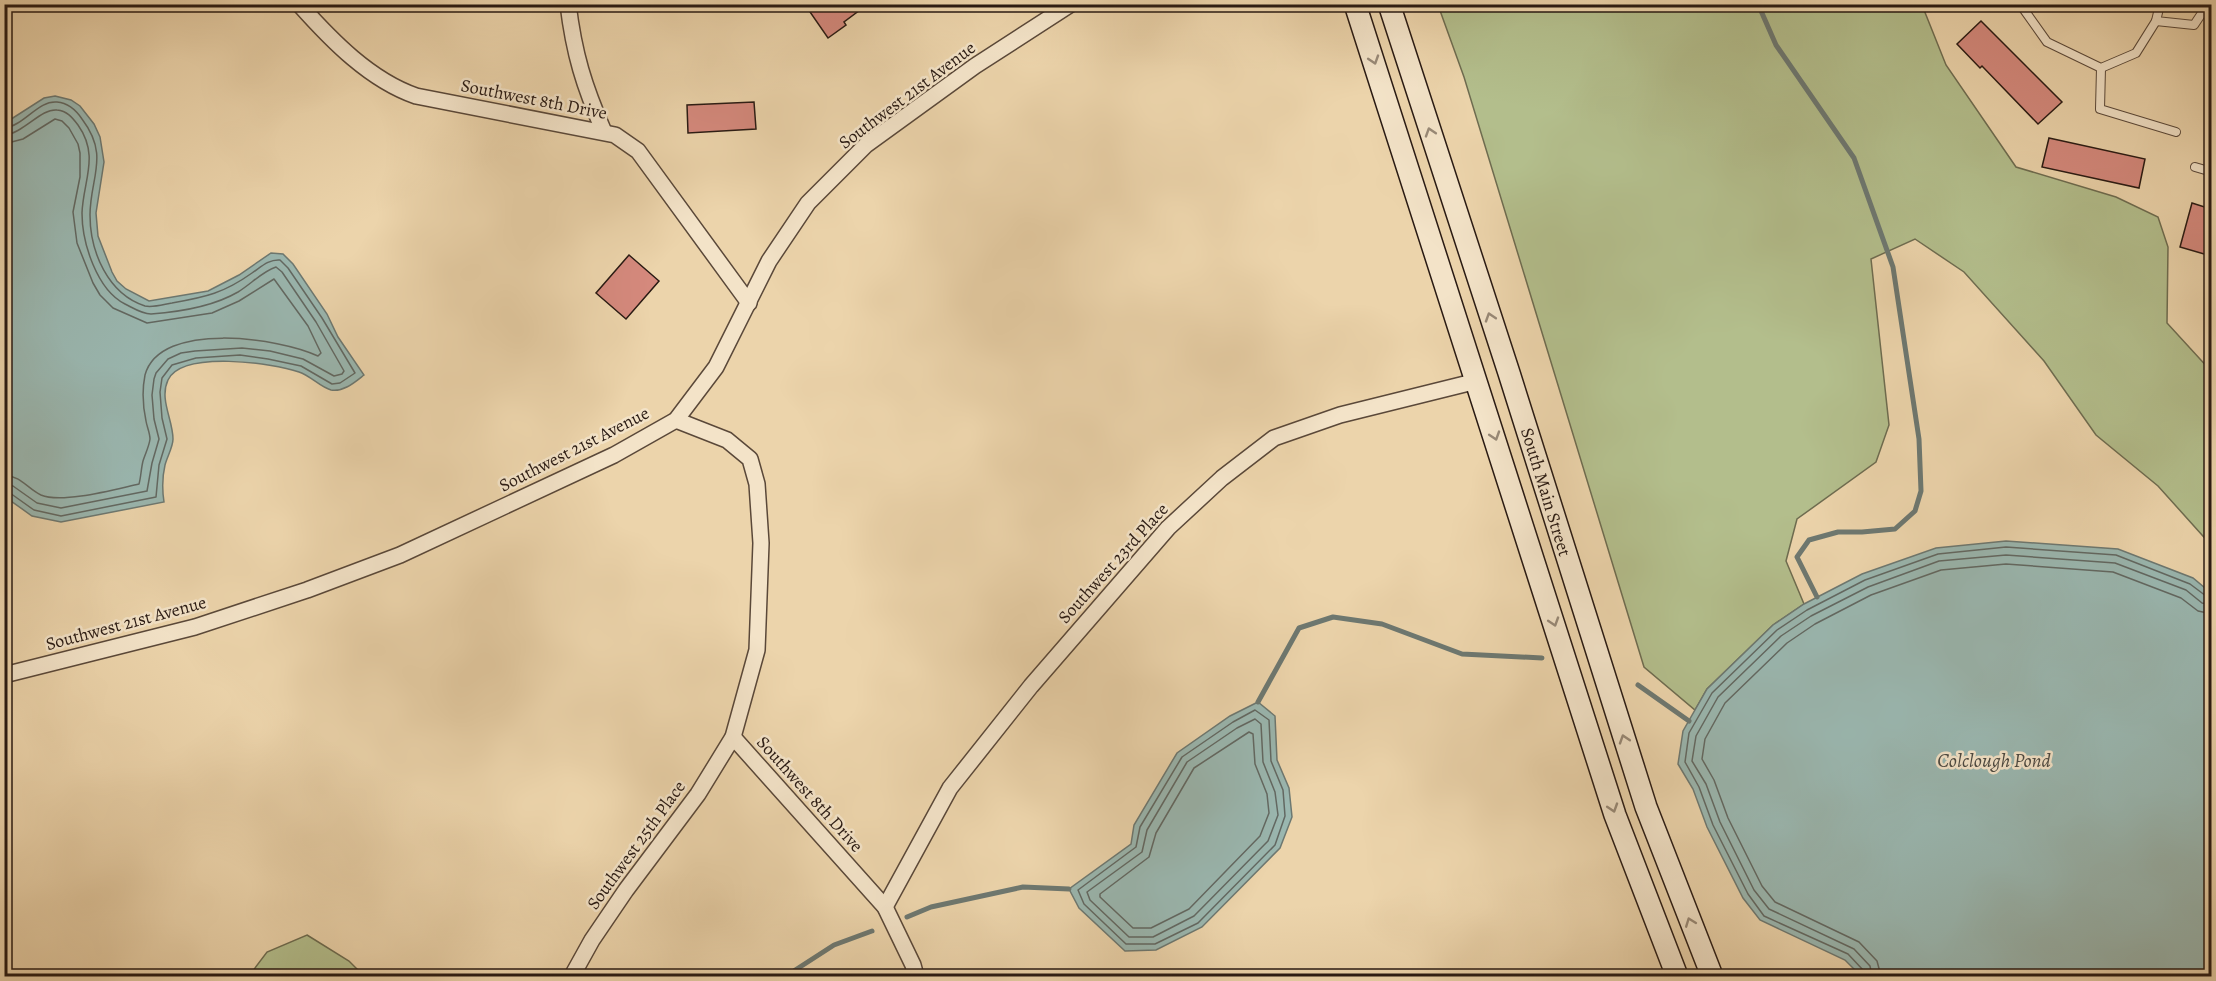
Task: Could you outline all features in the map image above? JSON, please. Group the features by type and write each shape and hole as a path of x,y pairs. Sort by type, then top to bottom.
{"main road":[{"name":"South Main Street","path":"1356,4 1615,815 1677,976"},
{"name":"South Main Street","path":"1389,4 1509,373 1646,807 1712,976"},
{"path":"1477,381 1509,373"}],"street":[{"name":"Southwest 8th Drive","path":"299,4 372,75 398,90 416,96 615,135 638,151 749,303"},
{"path":"568,4 572,37 580,70 604,132"},
{"name":"Southwest 21st Avenue","path":"4,675 195,627 307,590 390,559 614,455 676,420 716,367 769,261 808,203 866,145 975,66 1071,4"},
{"name":"Southwest 23rd Place","path":"885,907 950,788 1031,686 1168,528 1222,478 1274,438 1340,415 1477,381"},
{"name":"Southwest 8th Drive","path":"676,420 727,440 750,459 757,484 761,543 757,650 733,737 885,907 916,976"},
{"name":"Southwest 25th Place","path":"572,976 592,940 626,890 698,794 733,737"}],"lane":[{"path":"2020,4 2048,42 2101,68 2136,54 2157,21 2160,4"},
{"path":"2157,21 2194,26 2208,4"},
{"path":"2101,68 2100,109 2176,132"},
{"path":"2195,167 2211,172"}],"green space":[{"path":"1438,5 1922,5 1946,65 2016,167 2116,197 2158,217 2168,247 2167,323 2211,371 2211,545 2158,486 2096,435 2044,361 1964,272 1915,239 1871,259 1889,425 1876,462 1797,519 1786,561 1804,604 1773,625 1707,689 1695,710 1644,667 1464,77"},
{"path":"307,935 349,961 364,976 249,976 267,952"}],"water":[{"path":"55,96 71,100 80,106 94,124 100,137 104,162 96,213 98,236 117,281 126,289 149,301 208,291 239,275 271,253 283,254 293,264 327,314 338,337 364,375 349,386 331,390 299,372 270,365 229,361 209,362 191,365 177,371 168,380 165,395 173,439 163,474 164,502 61,522 32,516 4,496 5,123 44,98"},
{"name":"Colclough Pond","path":"2006,541 2118,549 2193,578 2211,593 2211,976 1861,976 1845,960 1760,920 1743,898 1707,827 1693,789 1678,764 1683,731 1707,689 1773,625 1804,604 1862,574 1936,548"},
{"path":"1258,702 1275,716 1277,760 1289,788 1292,817 1280,848 1202,927 1156,950 1125,951 1079,908 1069,889 1131,844 1134,825 1177,753 1230,716"}],"building":[{"path":"821,4 868,4 844,22 846,25 828,38 810,12"},
{"path":"1981,21 2062,102 2038,124 1982,66 1980,68 1957,44"},
{"path":"754,102 756,129 688,133 687,105"},
{"path":"2049,138 2145,159 2139,188 2042,167"},
{"path":"2192,203 2211,209 2211,256 2180,247"},
{"path":"629,255 659,281 626,319 596,293"}],"waterway":[{"path":"1758,4 1776,45 1854,158 1893,267 1919,439 1921,491 1915,511 1895,529 1838,532 1809,540 1797,557 1817,597"},
{"path":"1258,702 1299,628 1333,617 1382,624 1462,654 1542,658"},
{"path":"1638,685 1689,721"},
{"path":"907,917 931,907 1023,887 1069,889"},
{"path":"786,976 834,945 872,931"}]}
